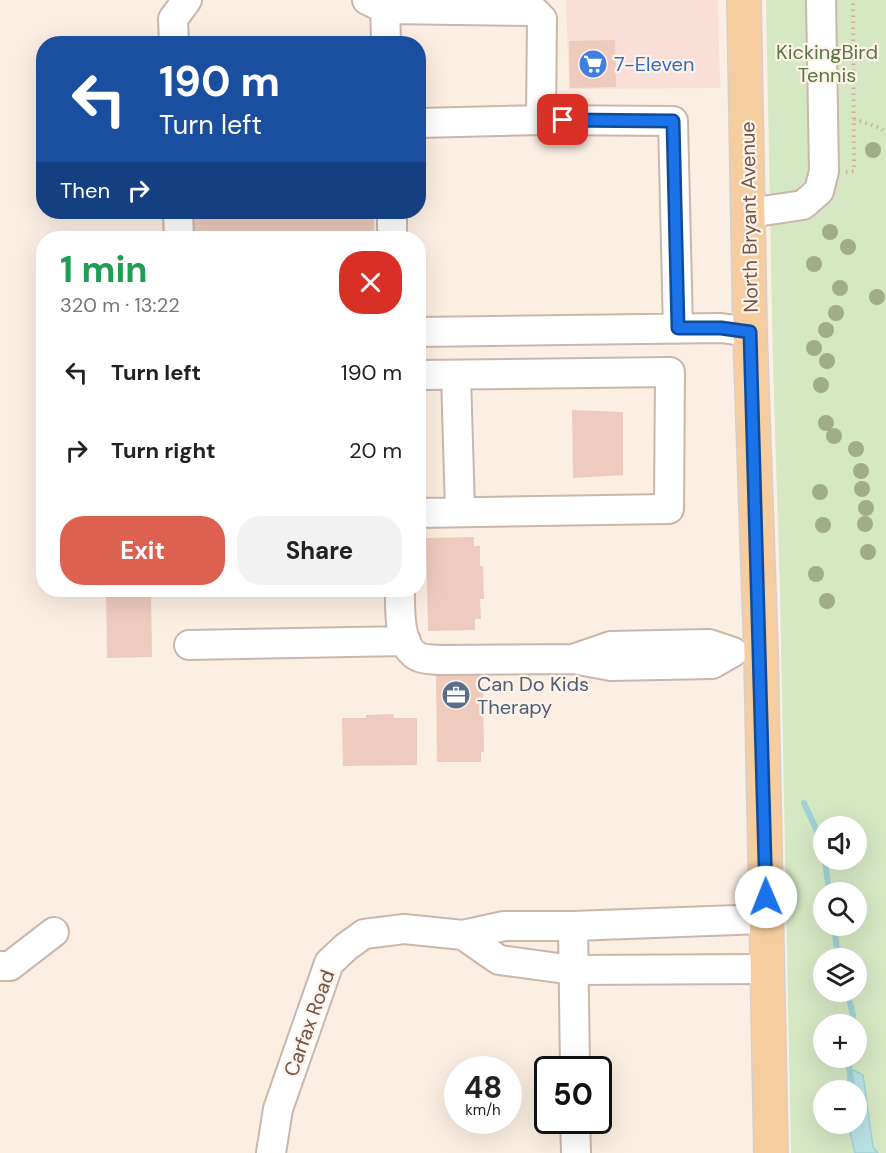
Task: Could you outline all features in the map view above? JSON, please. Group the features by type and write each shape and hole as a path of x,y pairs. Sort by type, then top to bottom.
{"main road":[{"name":"North Bryant Avenue","path":"744,0 750,332 747,653 767,919 771,1153"}],"street":[{"path":"174,36 173,19 187,0"},
{"path":"749,213 803,206 819,191 824,171 821,0"},
{"path":"385,36 379,3 534,11 542,19 541,120"},
{"path":"426,123 541,120 673,121 674,329 670,372 669,509 426,513"},
{"path":"426,332 721,328 750,332"},
{"path":"552,374 553,330"},
{"path":"426,375 670,372"},
{"path":"456,375 460,512"},
{"path":"400,597 401,626 409,650 420,658 439,660 573,659 610,666 712,664 747,653"},
{"path":"189,645 406,640"},
{"name":"Carfax Road","path":"271,1153 278,1109 329,963 364,934 404,929 463,935 504,926 573,926 767,919"},
{"path":"573,926 575,1056"},
{"path":"0,966 10,966 54,932"},
{"name":"Carfax Road","path":"463,935 499,960 573,970 768,969"},
{"path":"576,1134 576,1153"}],"path":[{"path":"840,175 854,171 854,1"},
{"path":"854,119 881,128 886,134"}],"shaded area":[{"path":"566,0 718,0 720,88 569,89"}],"green space":[{"name":"KickingBird Tennis","path":"766,0 886,0 886,1153 791,1153"}],"water":[{"path":"849,1068 863,1075 864,1080 848,1080"},
{"path":"867,1104 873,1147 878,1153 855,1153 850,1134 867,1134"}],"building":[{"name":"7-Eleven","path":"615,40 616,87 570,88 569,41"},
{"path":"193,219 374,219 374,231 193,231"},
{"path":"572,410 623,412 623,475 573,478"},
{"path":"474,537 474,546 480,546 480,566 483,566 484,599 480,599 481,619 475,619 475,630 428,631 426,538"},
{"path":"106,597 151,597 152,657 107,658"},
{"path":"480,673 480,684 483,684 484,752 481,752 481,762 437,762 436,674"},
{"path":"393,714 394,718 417,718 417,765 343,766 342,718 366,718 366,715"}],"waterway":[{"path":"804,803 813,822"},
{"path":"826,870 828,882"},
{"path":"835,936 837,948"},
{"path":"850,1002 853,1014"},
{"path":"849,1068 851,1080"}],"place":[{"name":"7-Eleven","path":"593,64"},
{"name":"Can Do Kids Therapy","path":"456,695"}],"route":[{"path":"563,120 673,121 678,328 721,328 750,332 761,653 766,897"}]}
